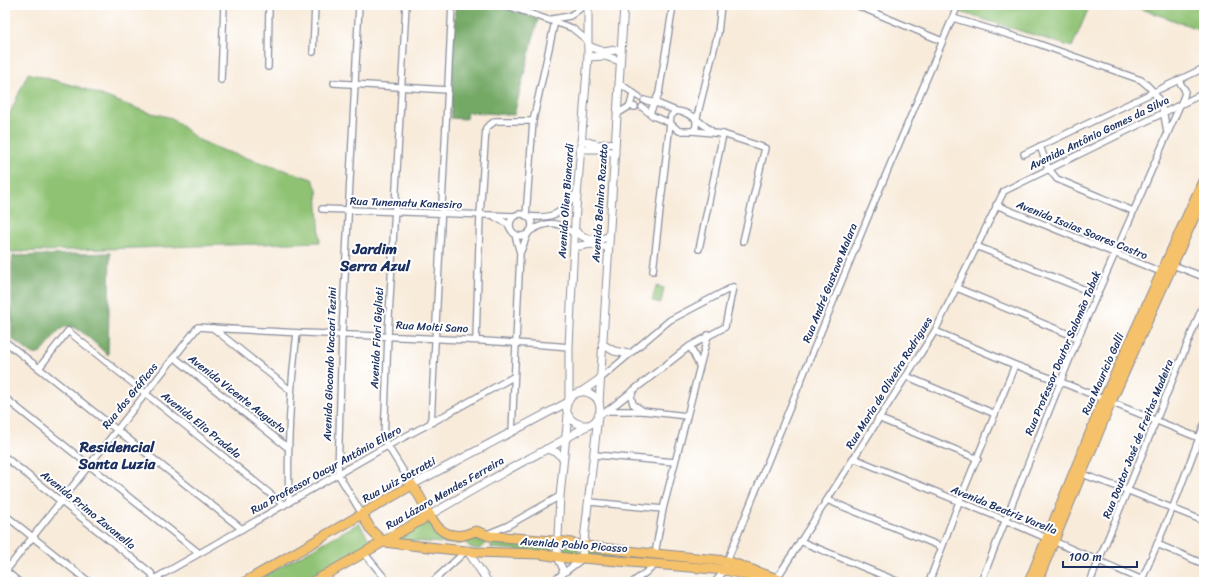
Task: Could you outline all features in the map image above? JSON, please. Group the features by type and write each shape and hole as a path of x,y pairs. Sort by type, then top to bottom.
{"main road":[{"name":"Rua Mauricio Galli","path":"1029,582 1050,540 1161,272 1204,179"},
{"name":"Rua Mauricio Galli","path":"1108,401 1173,265 1204,195"},
{"name":"Rua Luiz Sotratti","path":"245,582 412,485"},
{"name":"Avenida Fiori Giglioti","path":"412,485 418,492 430,515"},
{"path":"362,514 371,530 383,542"},
{"name":"Avenida Pablo Picasso","path":"430,515 443,533 466,535 476,531 487,536 558,541 585,546 655,554 726,565 786,582"},
{"name":"Rua Lázaro Mendes Ferreira","path":"313,582 328,579 364,553 430,515"},
{"path":"466,535 464,546 467,550"},
{"path":"484,551 488,547 487,536"},
{"name":"Rua Mauricio Galli","path":"1037,582 1050,540"},
{"name":"Avenida Pablo Picasso","path":"383,542 467,550 557,556 573,559 582,558 657,564 726,565 761,582"}],"street":[{"path":"221,80 224,5"},
{"path":"268,67 269,5"},
{"path":"313,52 315,5"},
{"name":"Avenida Giocondo Vaccari Tezini","path":"338,474 342,334 360,5"},
{"name":"Avenida Fiori Giglioti","path":"406,5 396,213 388,335 384,440 412,485"},
{"path":"431,424 452,5"},
{"path":"505,5 556,21 572,28 588,44 604,52 621,49"},
{"path":"548,19 570,16 586,5"},
{"name":"Avenida Olien Biancardi","path":"568,401 569,347 577,192 588,57 586,5"},
{"name":"Avenida Belmiro Rozatto","path":"599,403 607,247 615,153 624,5"},
{"path":"650,113 659,93 673,5"},
{"path":"693,131 696,127 696,121 701,106 718,33 721,5"},
{"path":"856,5 942,41"},
{"name":"Rua André Gustavo Malara","path":"715,582 726,565 870,212 958,5"},
{"path":"953,18 1036,43 1141,80 1154,91"},
{"path":"520,253 532,224 526,216 533,121 556,21"},
{"path":"588,57 605,56 620,61"},
{"name":"Avenida Antônio Gomes da Silva","path":"1024,154 1204,68"},
{"name":"Rua Professor Doutor Salomão Tabak","path":"981,582 1078,338 1116,254 1167,133 1176,107 1185,90 1178,80"},
{"path":"334,83 355,86 448,90"},
{"path":"617,114 632,106 636,95 619,83"},
{"name":"Rua Professor Doutor Salomão Tabak","path":"1154,91 1164,113 1167,133"},
{"name":"Avenida Antônio Gomes da Silva","path":"1004,191 1048,168 1204,93"},
{"path":"1158,98 1176,107"},
{"path":"644,100 676,111 691,114 696,121 713,132"},
{"path":"691,114 701,106"},
{"path":"642,107 650,113 670,123 676,130 723,134 765,148 743,241"},
{"path":"653,271 667,141 671,116 676,111"},
{"path":"1155,117 1166,122"},
{"path":"476,339 480,215 486,128 495,121 533,121"},
{"path":"667,141 676,130"},
{"path":"699,249 723,134"},
{"path":"581,140 598,146 615,143"},
{"path":"1040,146 1048,168 1057,179 1133,211"},
{"path":"580,148 598,149 615,153"},
{"name":"Rua Maria de Oliveira Rodrigues","path":"776,580 878,418 935,331 1004,191"},
{"path":"512,432 513,377 519,299 520,253 515,235 511,229 511,222 516,216 541,218 556,215 568,206 577,192"},
{"name":"Avenida Isaias Soares Castro","path":"996,206 1161,272"},
{"name":"Rua Tunematu Kanesiro","path":"322,209 441,215 516,216"},
{"name":"Rua Tunematu Kanesiro","path":"489,215 508,224 511,229"},
{"path":"515,235 522,236 541,225 553,223 565,226 582,237 591,240 600,240 608,237"},
{"path":"574,247 591,244 607,247"},
{"path":"976,246 1098,295"},
{"path":"1173,265 1204,277"},
{"path":"568,415 576,424 589,425 599,415 608,411 690,346 725,327 733,287 670,320 600,379 581,392"},
{"path":"957,288 1078,338"},
{"name":"Rua Doutor José de Freitas Madeira","path":"1090,582 1204,303"},
{"name":"Rua Moiti Sano","path":"198,327 297,333 476,339 569,347"},
{"name":"Rua dos Gráficos","path":"5,571 198,327"},
{"path":"213,328 290,390"},
{"name":"Avenida Elio Pradela","path":"38,368 68,331 286,504"},
{"path":"935,331 1015,366 1061,382 1201,439"},
{"path":"286,504 290,390 297,333"},
{"path":"655,554 663,509 699,365 708,335"},
{"path":"6,344 117,428 242,529"},
{"path":"602,344 614,351 628,354"},
{"path":"690,346 699,365"},
{"name":"Avenida Vicente Augusto","path":"174,358 287,447"},
{"path":"929,582 959,502 1015,366"},
{"path":"906,376 995,414"},
{"name":"Rua Professor Oacyr Antônio Ellero","path":"153,581 199,553 387,446 431,424 513,377"},
{"path":"634,390 631,396 632,400 634,404 643,411"},
{"path":"552,582 562,575 582,558 585,546 599,415 599,403 595,396 588,392 574,394 568,401 560,496 557,556 563,569 562,575"},
{"path":"5,398 199,553"},
{"name":"Rua Luiz Sotratti","path":"412,485 568,401"},
{"path":"608,411 643,411 687,416"},
{"path":"878,418 978,459"},
{"name":"Rua Lázaro Mendes Ferreira","path":"430,515 565,440 589,425"},
{"path":"1143,581 1201,439 1204,426"},
{"path":"546,450 556,452 563,458"},
{"path":"595,455 675,462"},
{"name":"Avenida Primo Zavanella","path":"5,457 151,573 153,581"},
{"name":"Avenida Beatriz Varella","path":"853,458 1005,520 1143,581"},
{"path":"1078,473 1128,490 1204,521"},
{"path":"338,474 362,514"},
{"path":"487,536 560,496"},
{"path":"827,500 942,547"},
{"path":"590,502 663,509"},
{"path":"5,515 89,582"},
{"path":"800,541 899,582"},
{"path":"1157,544 1204,564"},
{"path":"435,581 467,550 488,582"},
{"path":"482,573 479,564 484,551"},
{"path":"364,553 388,582"},
{"path":"633,582 657,564"},
{"path":"5,571 19,582"}],"green space":[{"path":"455,5 496,5 538,19 514,115 467,112 466,119 451,118"},
{"path":"963,5 1090,5 1072,47 960,12"},
{"path":"1130,5 1204,5 1204,31"},
{"path":"28,73 82,88 144,111 172,118 197,139 222,150 312,179 317,189 320,242 11,252 5,240 5,124"},
{"path":"110,253 108,355 77,329 69,327 62,328 39,354 30,353 12,339 13,256"},
{"path":"656,286 664,288 661,303 652,301"},
{"path":"426,522 431,524 437,533 442,537 460,539 461,544 395,540"},
{"path":"359,523 371,542 370,545 304,582 253,582"},
{"path":"472,534 484,538 485,544 483,547 473,549 466,543 467,538"},
{"path":"492,539 502,541 499,544 547,548 552,544 553,553 491,548"},
{"path":"565,546 576,547 580,553 575,556 562,553 561,550"},
{"path":"586,549 720,565 585,556"}],"district":[{"name":"Jardim Serra Azul","path":"375,258"},
{"name":"Residencial Santa Luzia","path":"117,456"}]}
